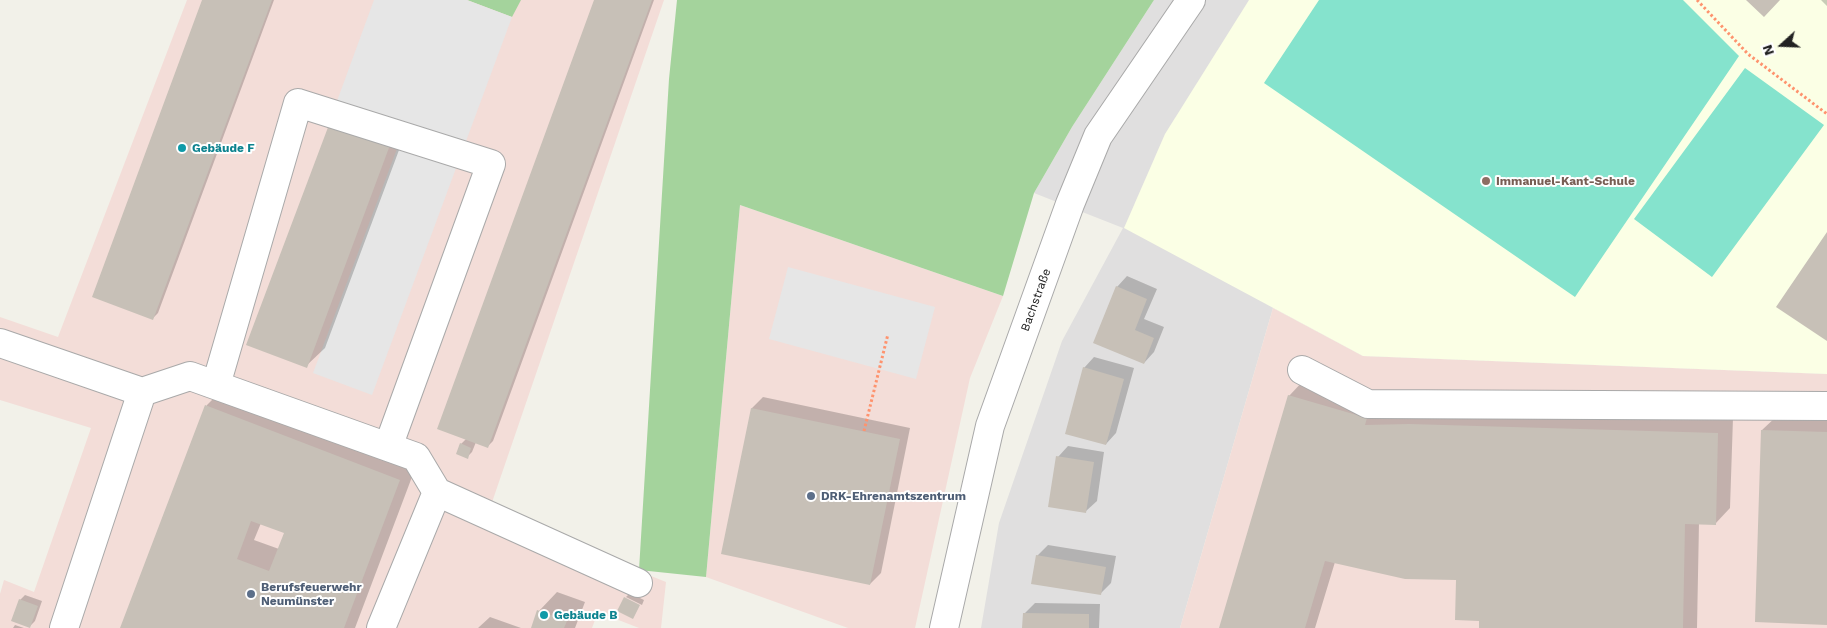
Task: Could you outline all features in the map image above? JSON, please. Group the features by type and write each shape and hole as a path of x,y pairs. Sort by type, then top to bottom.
{"street":[{"name":"Bachstraße","path":"944,628 990,426 1070,204 1098,136 1191,0"},
{"path":"216,385 298,103 491,164 388,446"},
{"path":"0,343 142,392 190,376 388,446 416,457 437,492 473,510 638,583"},
{"path":"1302,370 1368,404 1827,406"},
{"path":"64,628 142,392"},
{"path":"380,628 437,492"}],"path":[{"path":"1697,0 1748,54 1827,114"},
{"path":"864,431 888,334"}],"shaded area":[{"path":"187,0 664,0 489,511 666,582 661,628 639,628 598,612 592,628 0,628 0,594 4,580 34,592 91,428 0,400 0,317 58,337"},
{"path":"374,0 467,0 512,17 372,395 313,373 401,138 333,112"},
{"name":"Immanuel-Kant-Schule","path":"1154,0 1827,0 1827,374 1363,356 1273,308 1180,628 981,628 999,523 1062,341 1123,228 1034,193 1072,127"},
{"name":"Immanuel-Kant-Schule","path":"1249,0 1827,0 1827,374 1363,356 1124,228 1165,134"},
{"path":"740,205 1003,296 970,378 915,628 848,628 706,577"},
{"path":"788,267 935,307 916,379 769,339"},
{"path":"1273,308 1363,356 1827,374 1827,628 1180,628"}],"green space":[{"path":"467,0 521,0 512,17"},
{"path":"677,0 1154,0 1072,127 1034,193 1003,296 740,205 706,577 639,570 669,79"},
{"path":"1319,0 1683,0 1739,56 1575,297 1264,83"},
{"path":"1745,68 1824,125 1712,277 1634,219"}],"building":[{"name":"Gebäude F","path":"202,0 272,0 153,320 92,297"},
{"path":"594,0 652,0 488,448 437,429"},
{"path":"1746,0 1780,0 1764,17"},
{"path":"330,122 390,145 307,368 246,345"},
{"path":"1827,232 1827,341 1776,307"},
{"path":"1116,286 1147,299 1135,330 1154,338 1144,364 1093,343"},
{"path":"1083,367 1124,379 1106,445 1065,434"},
{"path":"1288,395 1367,418 1365,425 1409,424 1718,433 1716,525 1685,524 1683,628 1479,628 1479,621 1455,620 1456,580 1405,579 1325,561 1305,628 1219,628"},
{"path":"205,405 400,480 344,628 120,628","holes":["251,521 284,533 269,571 237,559"]},
{"name":"DRK-Ehrenamtszentrum","path":"751,408 900,439 870,585 721,554"},
{"path":"1761,430 1827,432 1827,625 1755,622"},
{"path":"460,443 471,448 468,459 456,454"},
{"path":"1056,456 1094,462 1086,513 1048,507"},
{"path":"1036,555 1106,567 1101,595 1031,584"},
{"path":"624,597 640,605 633,619 617,611"},
{"path":"19,599 38,606 30,628 11,621"},
{"name":"Gebäude B","path":"537,610 567,621 564,628 531,628"},
{"path":"1023,613 1089,614 1089,628 1022,628"}],"place":[{"name":"Gebäude F","path":"182,148"},
{"name":"Immanuel-Kant-Schule","path":"1486,181"},
{"name":"DRK-Ehrenamtszentrum","path":"811,496"},
{"name":"Berufsfeuerwehr Neumünster","path":"251,594"},
{"name":"Gebäude B","path":"544,615"}]}
